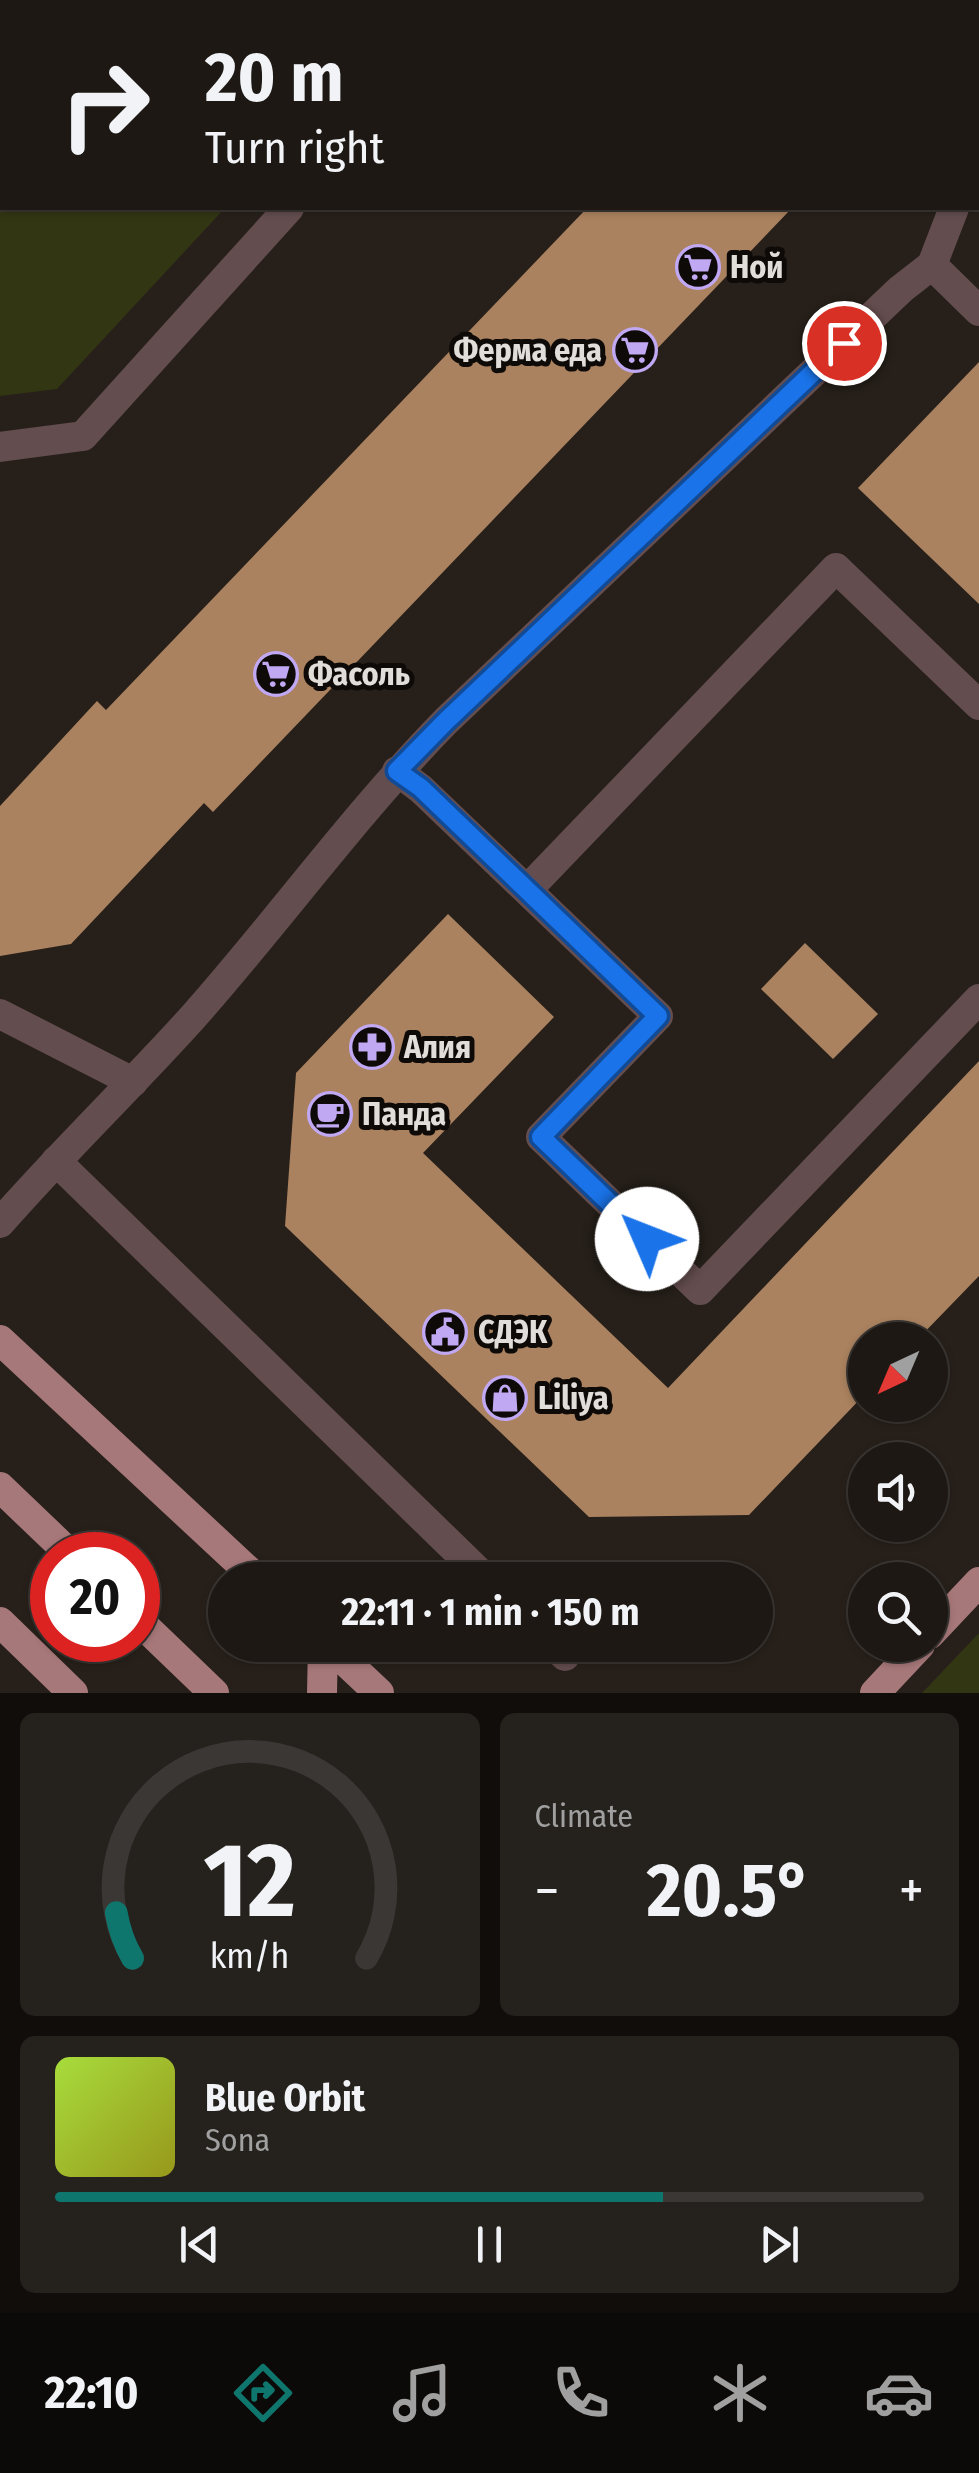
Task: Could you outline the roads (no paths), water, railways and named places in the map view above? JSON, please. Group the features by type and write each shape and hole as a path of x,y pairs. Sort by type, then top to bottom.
{"main road":[{"path":"0,1340 239,1562"},
{"path":"0,1486 48,1532"},
{"path":"948,1615 979,1582"},
{"path":"0,1622 73,1693"},
{"path":"160,1641 214,1693"},
{"path":"322,1693 324,1662"},
{"path":"344,1662 378,1693"},
{"path":"875,1693 904,1662"}],"lane":[{"path":"0,447 83,436 287,210"},
{"path":"0,1223 194,1015 397,771 901,289 932,265 953,210"},
{"path":"932,265 979,310"},
{"path":"526,890 836,568 979,705"},
{"path":"397,771 421,788 658,1016 541,1137 700,1290 979,999"},
{"path":"0,1014 133,1082"},
{"path":"56,1160 469,1562"}],"place":[{"name":"Ной","path":"698,267"},
{"name":"Ферма еда","path":"635,350"},
{"name":"Фасоль","path":"276,674"},
{"name":"Алия","path":"372,1047"},
{"name":"Панда","path":"330,1114"},
{"name":"СДЭК","path":"445,1332"},
{"name":"Liliya","path":"505,1398"}]}
